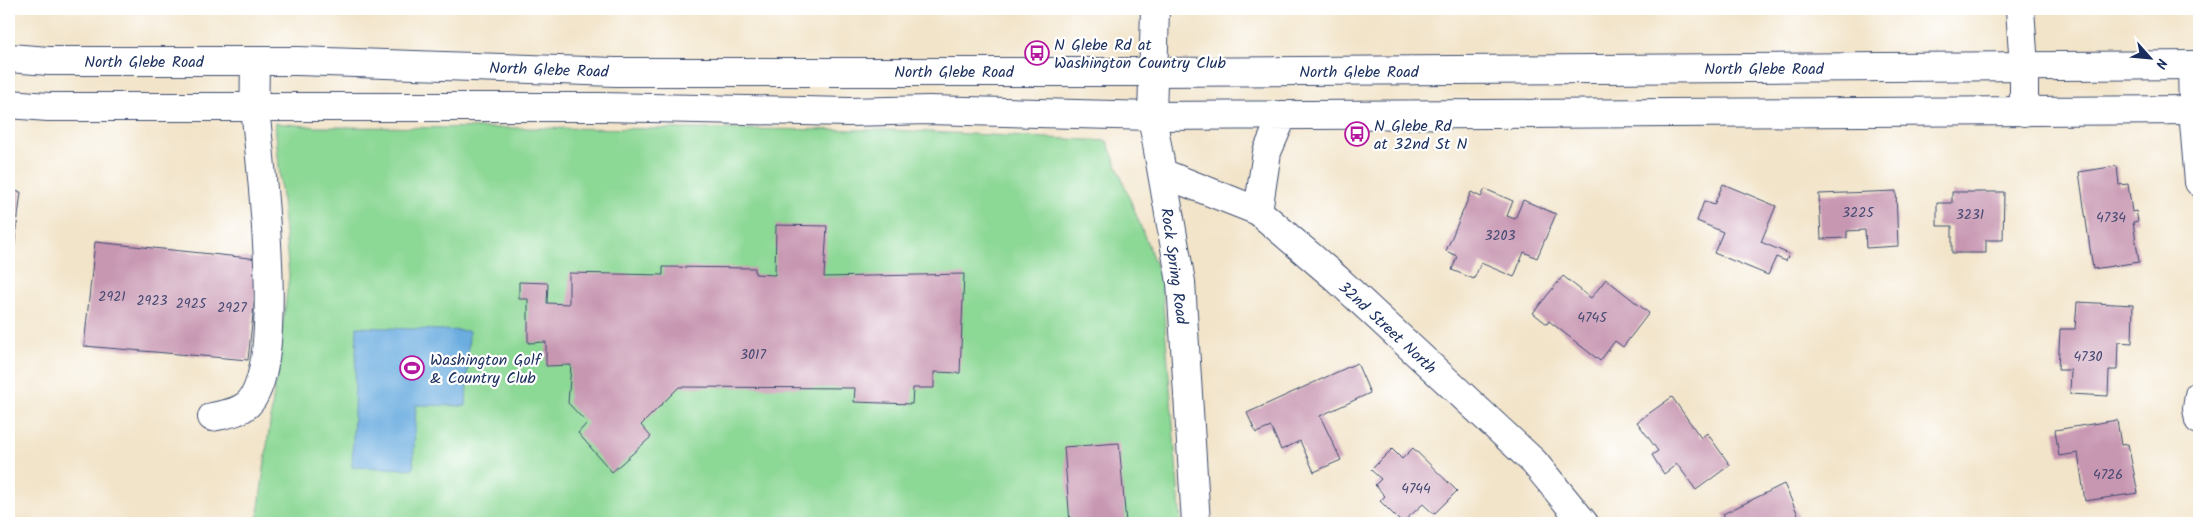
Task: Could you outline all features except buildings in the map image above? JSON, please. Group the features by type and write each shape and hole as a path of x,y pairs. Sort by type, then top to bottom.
{"main road":[{"name":"Rock Spring Road","path":"1155,9 1152,116 1181,282 1196,523"},
{"path":"2020,9 2024,67 2024,112"},
{"name":"North Glebe Road","path":"9,58 49,61 298,60 615,72 1153,72 2196,65"},
{"path":"212,417 238,411 249,403 259,383 268,340 270,282 255,106 255,61"},
{"path":"2196,65 2199,182"},
{"path":"9,104 48,107 602,107 849,112 929,110 1152,116 2196,110"},
{"path":"1258,211 1267,152 1283,115"},
{"name":"32nd Street North","path":"1162,173 1258,211 1336,278 1534,462 1584,523"},
{"path":"2199,395 2199,420"}],"green space":[{"path":"275,123 317,127 890,130 1107,141 1161,278 1181,523 257,523 289,276"}],"water":[{"name":"Washington Golf & Country Club","path":"357,327 469,331 466,406 416,405 413,469 352,467"}],"place":[{"name":"N Glebe Rd at Washington Country Club","path":"1037,53"},
{"name":"N Glebe Rd at 32nd St N","path":"1357,134"},
{"name":"Washington Golf & Country Club","path":"412,368"}]}
